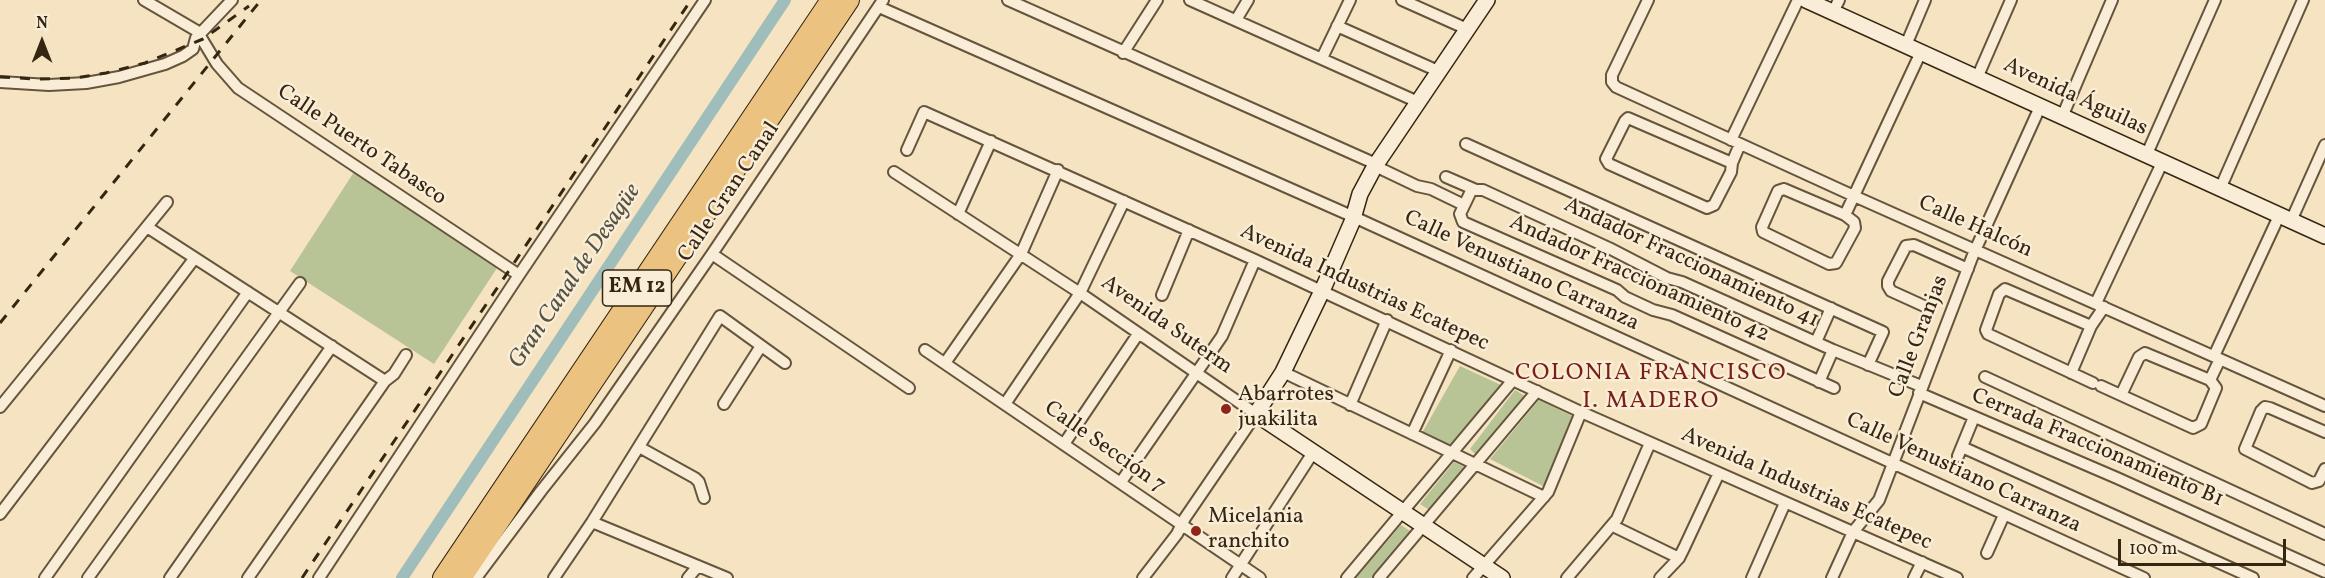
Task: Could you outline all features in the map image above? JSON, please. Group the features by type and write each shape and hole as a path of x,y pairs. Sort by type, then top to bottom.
{"highway":[{"name":"EM 12","path":"443,578 831,0"},
{"name":"EM 12","path":"461,578 849,0"}],"street":[{"path":"144,0 199,34"},
{"path":"0,82 66,85 119,77 183,56 193,49 199,34 232,0"},
{"path":"320,578 519,274 705,0"},
{"path":"1008,0 1376,165 1417,186 1431,189 1464,205 1472,189"},
{"path":"1124,53 1157,0"},
{"path":"1190,0 1418,102"},
{"path":"1236,20 1248,0"},
{"path":"1322,58 1350,0"},
{"path":"1402,0 1467,29"},
{"path":"1143,578 1177,534 1283,372 1322,291 1354,217 1360,194 1376,165 1487,0"},
{"name":"Calle Halcón","path":"1648,0 1612,75 1612,82 1616,87 2325,406"},
{"path":"1732,163 1628,118 1606,159 1609,164 1707,208 1714,205 1731,172 1736,142 1798,0"},
{"name":"Avenida Águilas","path":"1806,0 1836,6 1906,45 2325,236"},
{"path":"1906,45 1925,0"},
{"path":"1977,78 2011,0"},
{"path":"2062,117 2112,0"},
{"path":"2146,156 2215,0"},
{"path":"2220,189 2304,0"},
{"name":"Calle Venustiano Carranza","path":"881,4 1892,463 2004,515 2120,573 2144,578"},
{"name":"Calle Gran Canal","path":"476,578 595,423 881,4"},
{"path":"1337,26 1438,71"},
{"name":"Calle Puerto Tabasco","path":"199,34 217,64 238,88 519,274"},
{"path":"1845,215 1921,52"},
{"name":"Calle Granjas","path":"1832,578 1853,532 1879,500 1968,269 2040,107"},
{"name":"Avenida Industrias Ecatepec","path":"907,150 924,112 1256,260 1581,412 1957,578"},
{"path":"958,214 991,141"},
{"path":"1466,144 1883,332 1868,365"},
{"path":"2091,326 2008,290 2003,290 1999,294 1986,329 1987,333 2193,428 2200,424 2215,392 2213,383 2217,358 2285,218 2325,145"},
{"path":"2071,373 2162,163"},
{"path":"945,363 1021,254 1058,170"},
{"name":"Avenida Suterm","path":"894,172 1080,293 1197,375 1502,578"},
{"name":"Andador Fraccionamiento 41","path":"1446,177 1472,189 1483,190 1609,248 1667,278 1682,282 1920,390"},
{"path":"1782,189 1845,215 1856,226 1838,261 1834,264 1829,264 1765,234 1762,229 1778,191 1782,189"},
{"path":"1005,404 1080,293 1124,201"},
{"path":"0,407 167,202"},
{"name":"Andador Fraccionamiento 42","path":"1464,205 1460,217 1463,222 1617,290 1625,297 1653,310 1672,315 1834,388"},
{"path":"147,227 385,381"},
{"path":"1161,295 1189,230"},
{"path":"1924,306 1891,291 1887,286 1906,246 1914,245 1968,269"},
{"path":"712,254 909,388"},
{"path":"0,514 194,259"},
{"path":"1121,482 1222,336 1256,260"},
{"path":"88,578 300,284"},
{"path":"45,578 248,292"},
{"path":"1816,342 1831,309"},
{"path":"554,578 592,522 720,316 785,363"},
{"path":"1350,405 1387,320"},
{"path":"1064,444 1138,334"},
{"path":"170,578 332,346"},
{"path":"724,404 762,346"},
{"name":"Calle Sección 7","path":"925,350 1260,578"},
{"path":"1412,434 1451,350"},
{"path":"1819,382 1833,350"},
{"path":"2121,395 2142,353 2147,353 2213,383"},
{"path":"248,578 385,381 394,374 406,355"},
{"path":"1283,372 1544,496"},
{"path":"1985,377 2325,534"},
{"path":"1347,578 1513,380"},
{"name":"Cerrada Fraccionamiento B1","path":"1920,390 1974,417 2128,483 2325,572"},
{"path":"1379,578 1537,391"},
{"path":"2325,432 2265,407 2261,411 2245,449 2312,483 2319,481 2325,469"},
{"path":"1473,578 1551,487 1581,412"},
{"path":"1974,417 1960,452 2253,578"},
{"path":"1567,578 1613,526 1650,443"},
{"path":"639,447 695,478 699,482 704,498"},
{"path":"1232,578 1314,451"},
{"path":"1660,578 1679,558 1719,473"},
{"path":"1752,578 1785,503"},
{"path":"1987,553 2004,515"},
{"path":"592,522 728,578"},
{"path":"1613,526 1679,558"},
{"path":"1914,578 1922,562"},
{"path":"688,578 698,566"}],"green space":[{"path":"354,172 499,265 434,364 290,271"},
{"path":"1460,366 1501,385 1453,446 1422,433"},
{"path":"1515,390 1525,396 1475,454 1470,449"},
{"path":"1539,400 1572,416 1545,487 1490,459"},
{"path":"1454,462 1464,467 1431,511 1420,504"},
{"path":"1401,525 1410,531 1371,578 1356,578"}],"waterway":[{"name":"Gran Canal de Desagüe","path":"402,578 785,0"}],"railway":[{"path":"0,323 261,0"},
{"path":"302,578 691,0"},
{"path":"0,77 75,78 145,63 203,39 249,6"}],"place":[{"name":"Abarrotes juakilita","path":"1226,409"},
{"name":"Micelania ranchito","path":"1196,531"}],"district":[{"name":"COLONIA FRANCISCO I. MADERO","path":"1651,389"}]}
